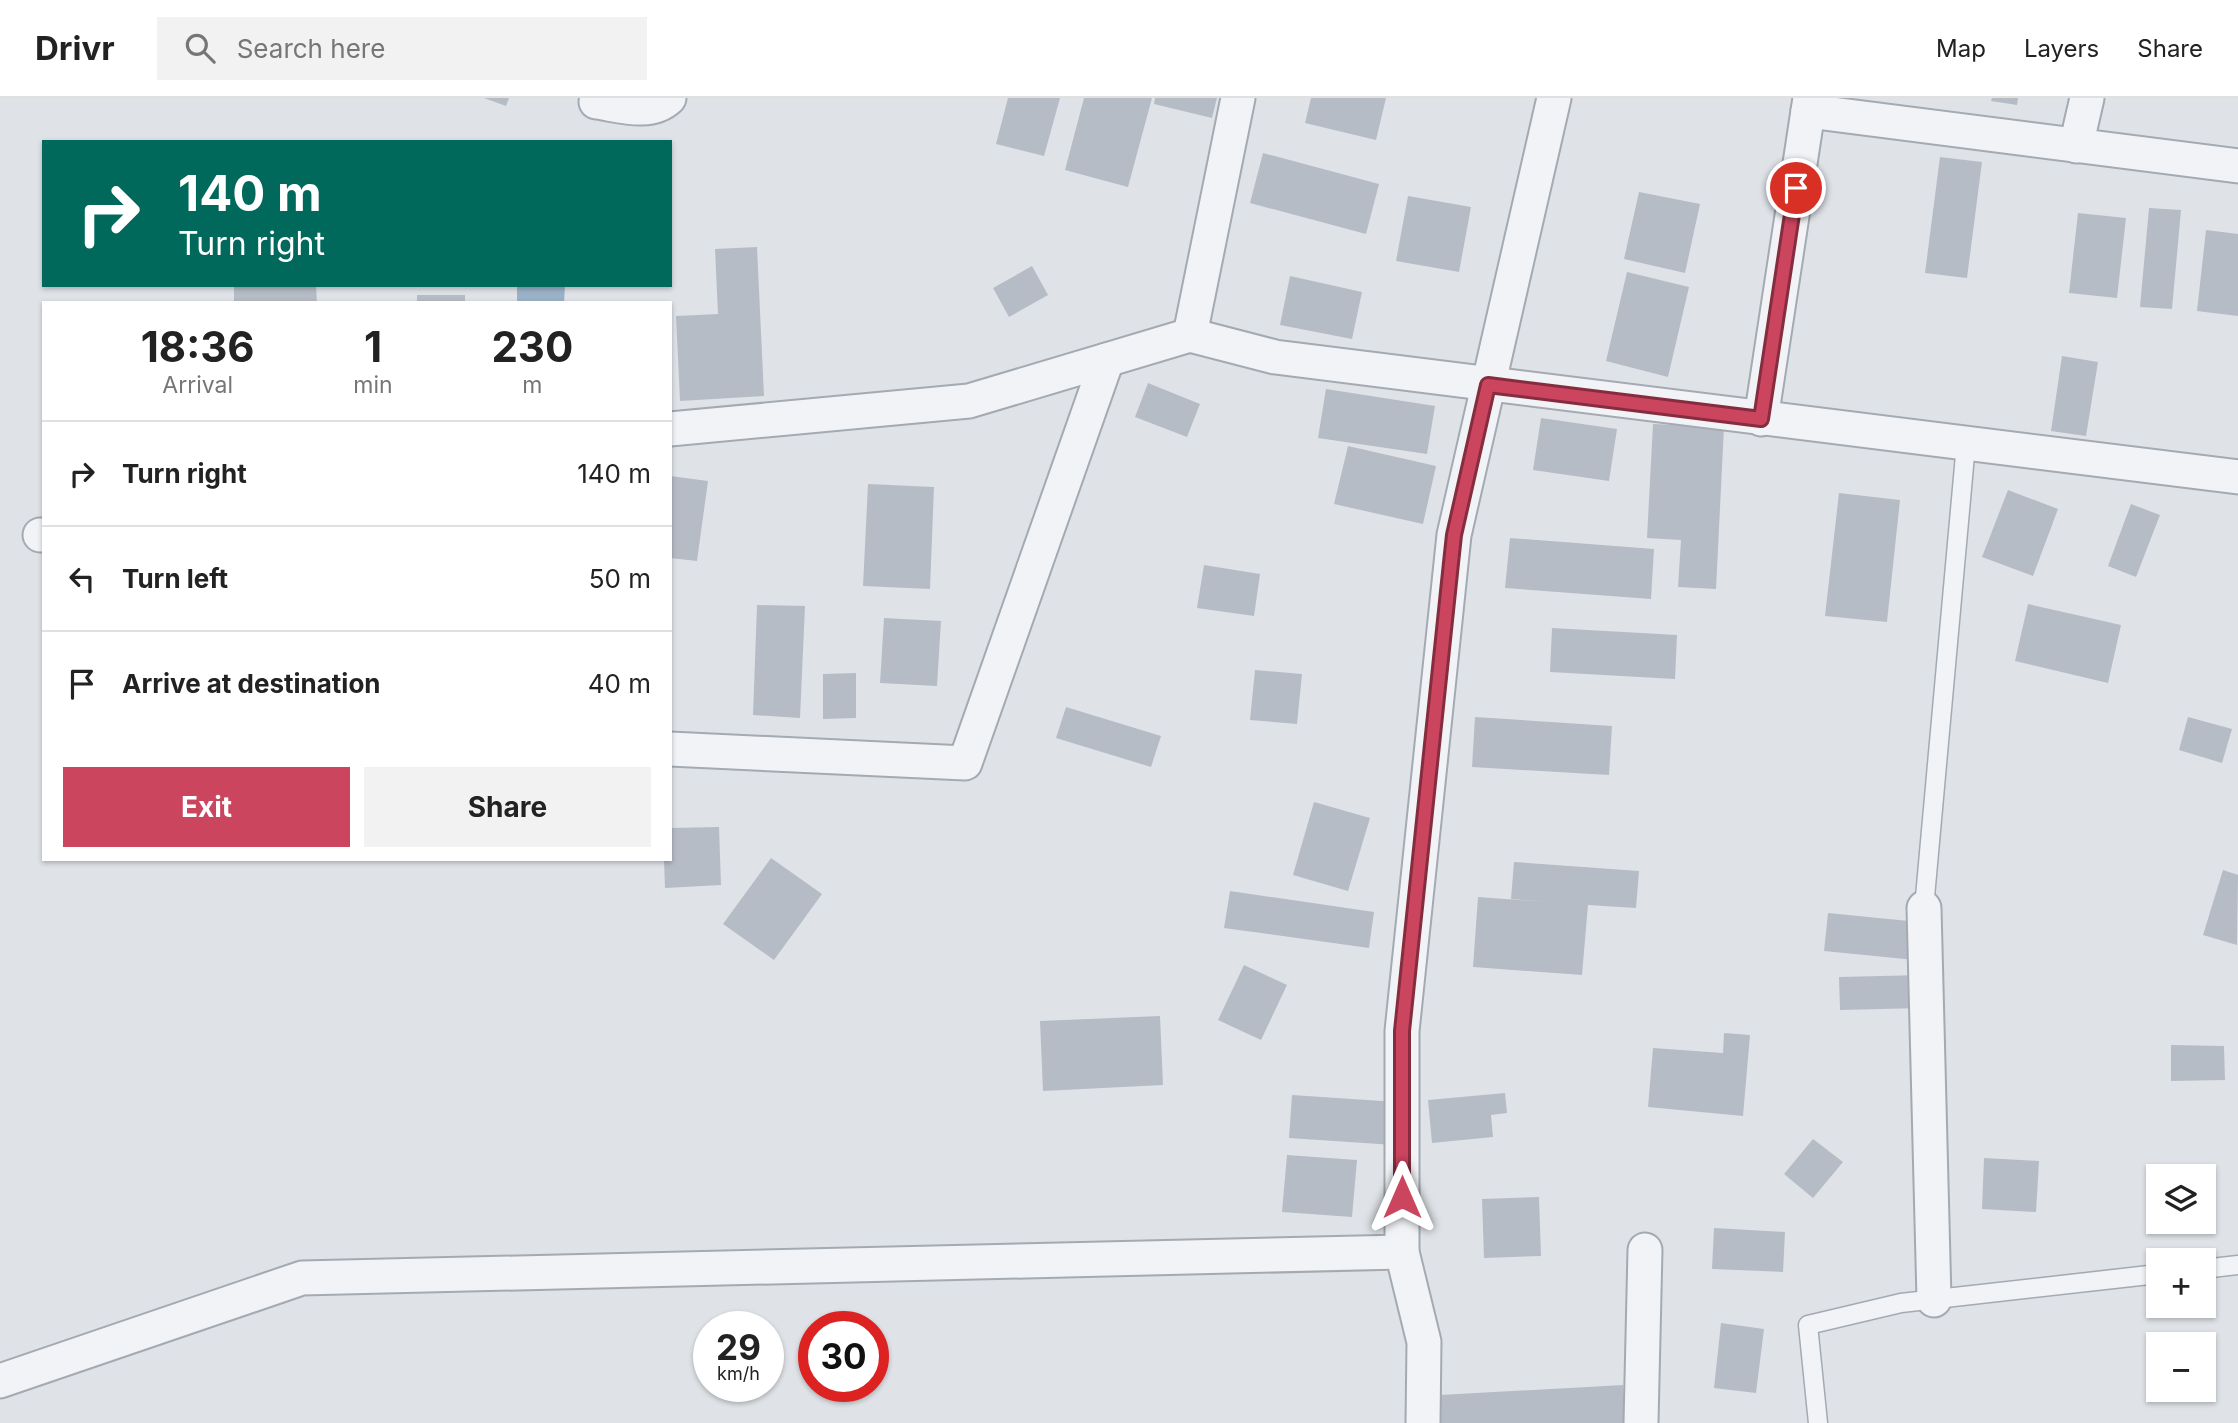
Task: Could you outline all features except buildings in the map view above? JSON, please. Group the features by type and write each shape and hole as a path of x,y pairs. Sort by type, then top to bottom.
{"street":[{"path":"596,102 647,109 662,105 669,98"},
{"path":"1191,335 1238,98"},
{"path":"1423,1423 1424,1342 1402,1252 1402,1031 1454,535 1554,98"},
{"path":"2076,146 2087,98"},
{"path":"1761,419 1809,105 2076,146 2238,166"},
{"path":"672,429 969,401 1191,335 1275,357 2238,477"},
{"path":"672,749 965,763 1107,360"},
{"path":"1924,908 1934,1300"},
{"path":"1641,1423 1645,1250"},
{"path":"0,1381 302,1278 1402,1252"}],"lane":[{"path":"1924,908 1966,444"},
{"path":"2216,1268 2238,1265"},
{"path":"1818,1423 1808,1325 1901,1303 2146,1275"}],"water":[{"path":"517,287 565,287 564,301 517,301"}],"route":[{"path":"1402,1197 1402,1031 1451,563 1454,535 1488,385 1761,419 1796,188"}]}
